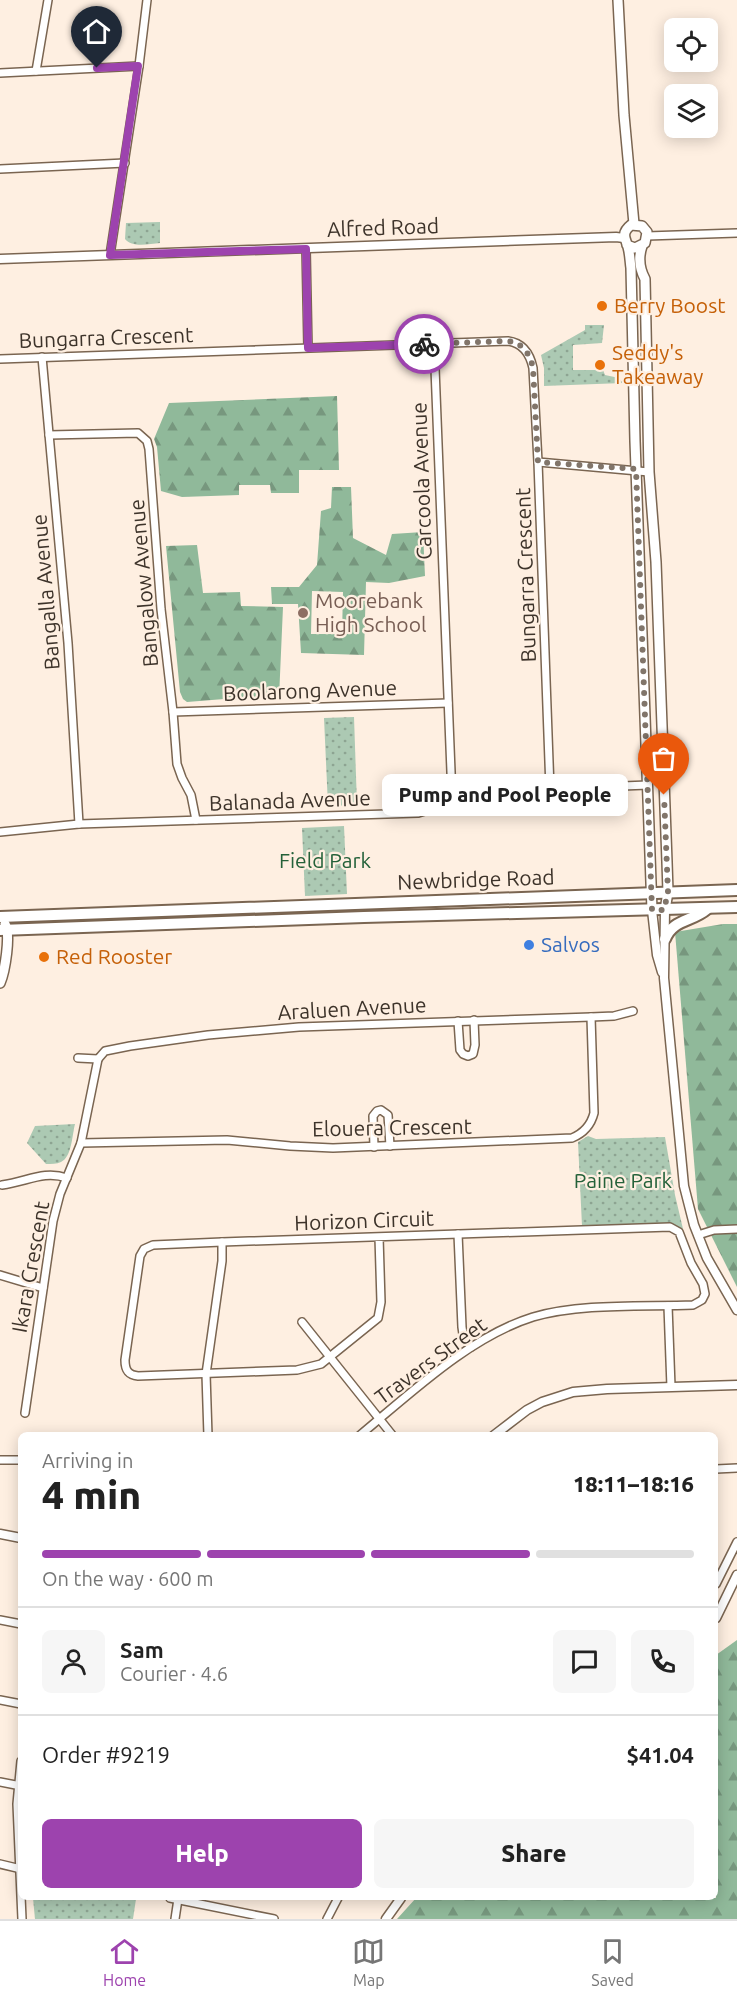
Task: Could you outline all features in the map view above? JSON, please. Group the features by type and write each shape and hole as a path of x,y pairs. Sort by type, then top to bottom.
{"highway":[{"name":"Newbridge Road","path":"0,916 737,890"},
{"name":"Newbridge Road","path":"4,930 737,907"},
{"path":"665,939 674,926 698,917 706,909"}],"main road":[{"path":"618,0 624,115 634,224"},
{"path":"634,224 645,229 647,236 639,260 645,279 650,472 656,562 668,892 664,910"},
{"path":"634,224 625,231 631,268 652,910"},
{"path":"626,242 634,248 642,246"},
{"path":"0,916 4,930 3,976 0,983"}],"street":[{"path":"36,71 48,0"},
{"path":"110,255 147,0"},
{"path":"0,73 138,66"},
{"path":"0,169 124,163"},
{"path":"647,236 737,233"},
{"name":"Alfred Road","path":"0,259 616,237 626,242"},
{"path":"306,249 308,348"},
{"name":"Bungarra Crescent","path":"0,358 434,343 508,341 518,343 530,357 533,368 550,789"},
{"name":"Carcoola Avenue","path":"434,343 452,797"},
{"name":"Bangalla Avenue","path":"42,357 67,632 79,824"},
{"name":"Bangalow Avenue","path":"49,435 138,433 147,441 177,764 191,795 196,820"},
{"path":"538,462 650,472"},
{"name":"Boolarong Avenue","path":"173,712 448,703"},
{"name":"Balanada Avenue","path":"0,832 79,824 418,813 432,810 452,797 468,792 648,786"},
{"path":"652,910 657,955 664,978"},
{"path":"664,910 664,978 684,1186 707,1258 737,1310"},
{"name":"Araluen Avenue","path":"78,1058 98,1059 103,1052 109,1050 257,1030 614,1016 633,1011"},
{"name":"Elouera Crescent","path":"81,1143 206,1140 249,1141 312,1148 563,1139 579,1135 592,1120 595,1104 591,1017"},
{"path":"458,1021 460,1050 468,1056 473,1054 475,1048 474,1020"},
{"name":"Ikara Crescent","path":"25,1413 56,1208 81,1143 98,1059"},
{"path":"374,1147 374,1116 377,1111 381,1110 388,1115 390,1146"},
{"path":"2,1185 48,1174 67,1178"},
{"name":"Horizon Circuit","path":"206,1374 134,1376 127,1371 125,1360 142,1251 146,1247 222,1242 673,1227 681,1236 703,1284 705,1294 696,1304 668,1306"},
{"path":"698,1235 714,1230 735,1229"},
{"path":"459,1234 462,1327 463,1334 471,1347"},
{"path":"206,1374 305,1370 331,1357 370,1325 380,1313 379,1237"},
{"path":"208,1432 206,1374 222,1260 222,1242"},
{"path":"0,1275 43,1288"},
{"path":"668,1306 671,1387"},
{"name":"Travers Street","path":"364,1432 471,1347 504,1328 533,1317 555,1312 591,1308 668,1306"},
{"path":"302,1322 390,1432"},
{"path":"500,1432 527,1410 565,1394 590,1390 736,1385"},
{"path":"0,1461 18,1460"},
{"path":"718,1469 737,1468"},
{"path":"0,1534 18,1537"},
{"path":"718,1580 737,1542"},
{"path":"718,1613 737,1575"},
{"path":"718,1602 727,1593"},
{"path":"0,1620 18,1623"},
{"path":"0,1700 18,1703"},
{"path":"0,1782 18,1786"},
{"path":"0,1864 18,1868"},
{"path":"21,1900 22,1919"},
{"path":"174,1900 175,1919"},
{"path":"184,1900 274,1919"},
{"path":"327,1919 337,1900"},
{"path":"386,1919 400,1900"}],"green space":[{"path":"160,222 160,243 132,244 125,239 126,223"},
{"path":"585,325 604,325 602,343 573,345 573,370 603,370 605,375 619,378 623,383 544,386 541,355 585,330"},
{"path":"337,396 339,470 299,470 299,493 271,493 270,485 239,485 239,495 182,497 161,491 157,447 154,439 169,403"},
{"path":"332,487 351,487 353,538 386,555 392,534 423,532 425,576 389,583 366,582 364,655 301,653 298,604 272,604 271,587 299,587 317,565 321,511 331,508","holes":["312,591 343,592 342,634 311,634"]},
{"path":"197,545 203,593 240,592 241,606 283,607 279,698 249,697 187,702 183,699 180,692 166,546"},
{"path":"354,717 357,805 328,806 324,718"},
{"name":"Field Park","path":"344,826 347,894 305,896 302,828"},
{"path":"737,924 737,1287 698,1209 675,932"},
{"path":"75,1124 67,1156 59,1163 46,1164 27,1143 35,1126"},
{"name":"Paine Park","path":"588,1136 596,1139 665,1137 683,1229 669,1223 582,1226 578,1142"},
{"path":"737,1640 737,1919 397,1919 414,1900 718,1900 718,1654"},
{"path":"33,1900 136,1900 133,1919 35,1919"}],"way so far":[{"path":"424,344 508,341 518,343 528,353 533,368 538,462 636,469 652,910 664,910 668,892 664,795"}],"place":[{"name":"Berry Boost","path":"602,306"},
{"name":"Seddy's Takeaway","path":"600,365"},
{"name":"Moorebank High School","path":"303,613"},
{"name":"Pump and Pool People","path":"664,795"},
{"name":"Salvos","path":"529,945"},
{"name":"Red Rooster","path":"44,957"}],"route":[{"path":"97,68 138,66 110,255 306,249 308,348 424,344"}]}
